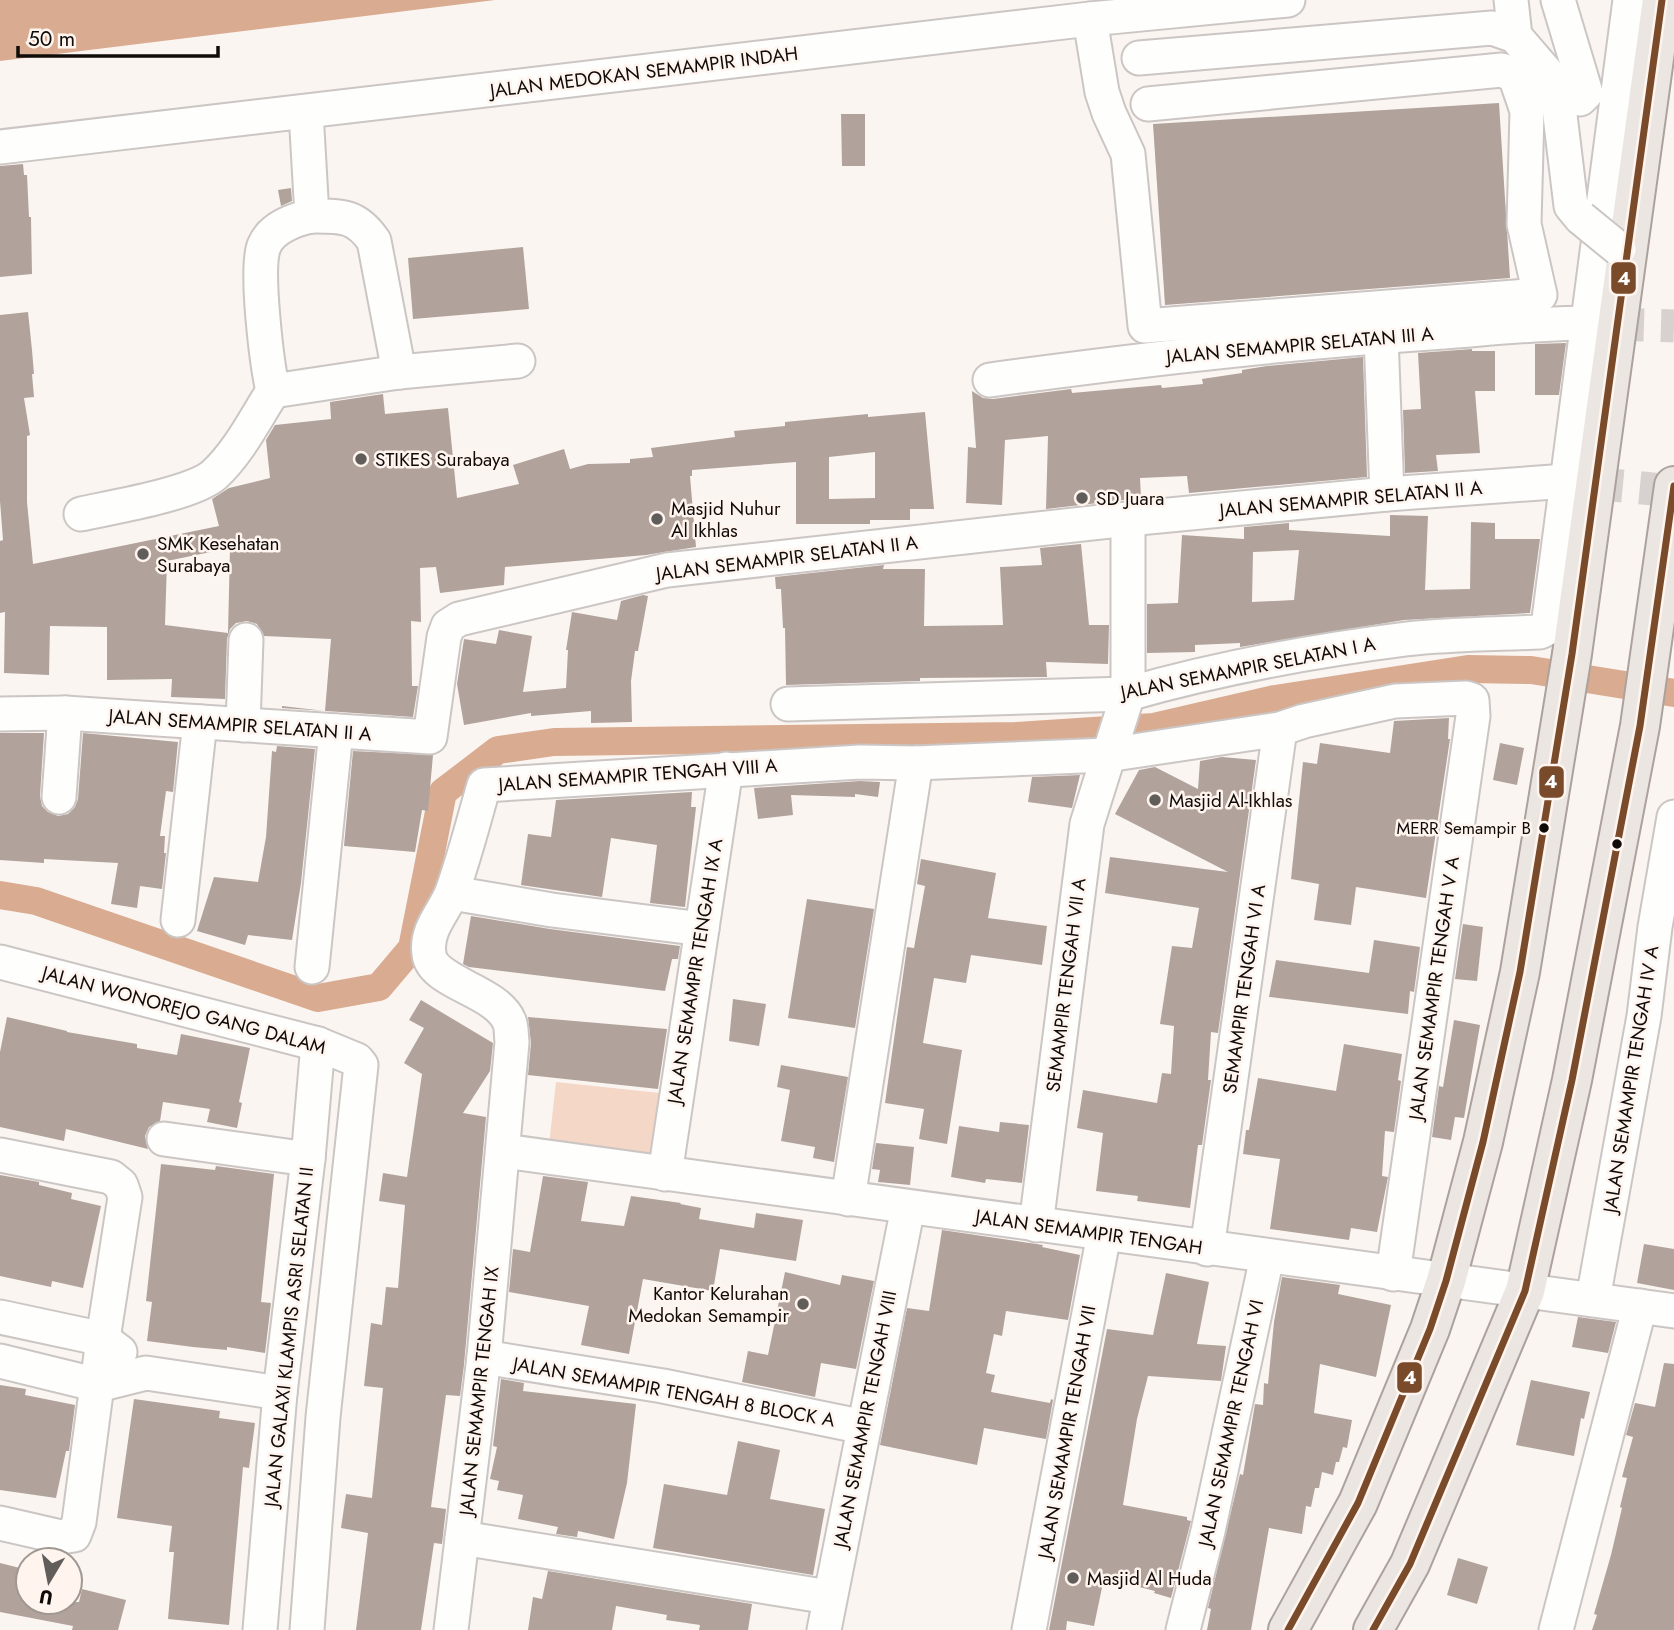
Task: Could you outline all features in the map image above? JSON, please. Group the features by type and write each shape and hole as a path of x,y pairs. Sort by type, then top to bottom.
{"main road":[{"path":"1288,1630 1358,1503 1430,1329 1446,1281 1483,1142 1520,972 1572,654 1623,253 1662,0"},
{"path":"1373,1630 1410,1564 1525,1291 1572,1080 1640,726 1674,486"}],"street":[{"name":"JALAN MEDOKAN SEMAMPIR INDAH","path":"0,147 1090,19 1288,0"},
{"path":"1511,0 1515,36"},
{"path":"1558,0 1586,93 1580,99"},
{"path":"1578,482 1600,323 1595,256 1630,0"},
{"path":"1131,15 1144,83 1128,154 1145,326 1540,295 1524,224 1527,111 1515,76 1502,70 1298,89 1144,83"},
{"path":"1090,19 1102,92 1108,113 1128,154"},
{"path":"1102,92 1293,44 1492,28 1515,36 1546,72 1559,107 1571,206 1581,218 1623,253"},
{"path":"1293,44 1298,89"},
{"path":"306,112 312,216"},
{"path":"81,514 195,487 212,477 226,462 273,391 267,364 260,261 264,244 296,219 312,216 353,219 374,241 399,372"},
{"name":"JALAN SEMAMPIR SELATAN III A","path":"990,380 1153,358 1381,336 1600,323"},
{"path":"1381,336 1387,494"},
{"path":"273,391 399,372 517,361"},
{"name":"JALAN SEMAMPIR SELATAN II A","path":"0,714 65,713 430,737 444,637 448,626 459,619 667,570 1128,519 1387,494 1578,482"},
{"name":"JALAN SEMAMPIR SELATAN I A","path":"788,704 1126,701 1175,680 1285,658 1408,639 1540,632 1546,629 1549,619 1578,482"},
{"name":"SEMAMPIR TENGAH VII A","path":"1036,1225 1087,824 1126,701 1128,519"},
{"path":"243,725 246,640"},
{"name":"JALAN SEMAMPIR TENGAH VIII A","path":"504,1151 512,1042 510,1023 503,1011 488,998 435,967 429,957 431,931 452,893 484,785 726,769 860,762 916,763 1108,751 1280,729 1395,701 1466,698 1473,702"},
{"name":"JALAN SEMAMPIR TENGAH V A","path":"1393,1274 1473,702"},
{"path":"59,797 65,713"},
{"path":"178,920 200,722"},
{"name":"SEMAMPIR TENGAH VI A","path":"1207,1248 1280,729"},
{"path":"312,967 336,731"},
{"path":"848,1199 916,763"},
{"name":"JALAN SEMAMPIR TENGAH IX A","path":"665,1174 726,769"},
{"name":"JALAN SEMAMPIR TENGAH IV A","path":"1593,1299 1644,1016 1674,817"},
{"path":"452,893 552,910 702,929"},
{"name":"JALAN WONOREJO GANG DALAM","path":"0,962 318,1044 357,1060 362,1069 323,1417 307,1630"},
{"name":"JALAN GALAXI KLAMPIS ASRI SELATAN II","path":"260,1630 280,1393 308,1159 318,1044"},
{"path":"164,1139 308,1159"},
{"name":"JALAN SEMAMPIR TENGAH","path":"504,1151 1674,1311"},
{"name":"JALAN SEMAMPIR TENGAH IX","path":"456,1629 462,1538 484,1357 504,1151"},
{"path":"0,1155 111,1177 121,1185 125,1198 79,1522 74,1535 61,1537 0,1524"},
{"name":"JALAN SEMAMPIR TENGAH VIII","path":"824,1630 908,1208"},
{"name":"JALAN SEMAMPIR TENGAH VII","path":"1029,1630 1104,1234"},
{"name":"JALAN SEMAMPIR TENGAH VI","path":"1183,1630 1208,1531 1267,1257"},
{"path":"1556,1630 1640,1306"},
{"path":"0,1317 103,1339 146,1373"},
{"name":"JALAN SEMAMPIR TENGAH 8 BLOCK A","path":"484,1357 663,1386 864,1427"},
{"path":"0,1361 98,1385 146,1373 280,1393"},
{"path":"462,1538 829,1597"}],"shaded area":[{"path":"0,0 495,0 0,61"},
{"path":"556,1082 660,1093 653,1156 549,1145"}],"building":[{"path":"1499,103 1510,278 1165,305 1153,124"},
{"path":"841,114 865,114 865,166 842,166"},
{"path":"23,164 24,175 27,175 31,217 32,274 0,277 0,166"},
{"path":"291,188 292,201 281,206 278,190"},
{"path":"523,247 529,309 413,319 408,258"},
{"path":"28,312 34,397 24,398 30,435 27,436 27,502 33,564 219,526 212,499 229,488 270,478 266,440 275,425 331,419 330,402 383,394 385,414 448,408 457,498 519,484 513,465 564,449 570,469 588,464 630,463 630,459 653,457 651,448 735,437 734,431 785,426 785,422 925,412 934,509 910,509 910,520 870,520 870,524 796,524 796,462 692,470 690,476 696,547 646,555 505,567 504,585 440,593 436,567 420,568 421,622 411,621 412,686 418,686 413,717 325,711 331,639 264,636 257,624 247,621 236,623 230,629 227,639 225,699 171,697 172,679 107,680 107,627 50,626 49,675 4,673 5,612 0,613 0,541 3,540 0,501 0,315","holes":["875,452 875,498 829,499 829,457","230,548 228,633 165,625 167,561"]},
{"path":"1566,343 1559,395 1535,395 1535,344"},
{"path":"1472,349 1495,351 1495,391 1475,391 1480,453 1436,455 1438,471 1405,473 1403,410 1421,409 1418,353"},
{"path":"1363,357 1367,477 1189,493 1187,476 1140,478 1141,498 1046,509 1048,436 1005,440 1002,505 966,503 968,447 976,448 972,391 983,398 993,399 1071,389 1072,393 1161,385 1162,388 1203,384 1202,379 1267,366"},
{"path":"1390,515 1428,516 1425,590 1470,589 1471,522 1495,523 1495,539 1540,539 1530,613 1404,620 1240,647 1240,643 1195,645 1195,652 1147,653 1147,604 1178,603 1182,535 1244,539 1244,527 1289,523 1289,530 1390,536","holes":["1299,550 1294,600 1252,602 1253,552"]},
{"path":"1081,544 1089,625 1109,625 1108,664 1046,662 1047,677 920,678 920,681 786,685 785,628 781,589 776,589 775,577 884,565 883,569 925,569 924,626 1003,625 1000,567 1042,565 1040,548"},
{"path":"648,596 631,681 632,722 591,723 591,711 531,716 531,713 464,725 457,684 464,639 496,644 499,630 532,636 523,692 566,688 566,650 572,612 617,620 621,601"},
{"path":"282,706 324,711 282,708"},
{"path":"1449,718 1450,739 1426,898 1356,887 1351,925 1314,920 1319,884 1291,879 1303,762 1317,764 1320,743 1390,753 1394,721"},
{"path":"0,733 44,733 40,796 42,806 58,816 68,814 78,799 83,733 178,742 173,792 166,791 160,836 165,836 166,853 162,889 140,886 137,908 111,904 118,863 44,859 44,863 0,860"},
{"path":"1500,743 1524,748 1517,785 1493,780"},
{"path":"277,746 315,749 301,883 292,940 248,935 245,945 197,931 214,877 258,882 266,837 272,751 276,752"},
{"path":"353,751 433,755 428,811 422,810 415,852 344,846"},
{"path":"1222,757 1256,760 1218,1033 1211,1032 1208,1080 1211,1080 1202,1145 1198,1145 1190,1208 1137,1201 1138,1196 1096,1191 1103,1133 1077,1128 1083,1090 1157,1103 1162,1073 1171,1074 1174,1026 1160,1024 1172,946 1192,948 1199,908 1105,893 1110,857 1228,872 1115,814 1139,770 1155,767 1198,789 1200,761"},
{"path":"1080,775 1072,808 1028,802 1032,777"},
{"path":"880,782 878,797 855,794 855,797 791,795 793,815 758,819 754,788"},
{"path":"692,792 691,807 696,807 685,907 650,903 657,845 611,838 602,897 521,885 528,834 551,837 556,800"},
{"path":"921,859 996,873 988,918 1047,926 1042,965 971,955 966,983 934,978 923,1043 962,1050 947,1144 919,1139 924,1109 885,1103 907,947 914,948 925,886 917,884"},
{"path":"807,899 874,909 855,1028 788,1018"},
{"path":"471,916 680,946 678,959 672,959 665,991 469,967 463,964"},
{"path":"1463,924 1483,927 1477,981 1455,979"},
{"path":"1374,940 1420,947 1408,1014 1269,997 1276,960 1369,973"},
{"path":"733,999 766,1004 759,1046 729,1041"},
{"path":"421,1000 493,1043 490,1071 463,1113 486,1117 464,1365 460,1396 446,1395 431,1507 446,1509 442,1544 434,1543 421,1630 356,1630 368,1533 341,1528 346,1494 372,1498 383,1388 364,1386 371,1323 382,1325 386,1287 398,1288 405,1205 379,1201 383,1173 407,1177 422,1074 404,1063 424,1028 409,1020"},
{"path":"7,1017 177,1055 181,1034 250,1048 239,1102 242,1103 237,1128 207,1122 210,1109 163,1102 160,1121 149,1127 145,1136 148,1149 66,1129 64,1141 0,1127 0,1052"},
{"path":"528,1017 667,1029 658,1089 528,1075 531,1043"},
{"path":"1454,1020 1480,1025 1464,1118 1455,1117 1451,1140 1432,1137 1439,1086 1443,1087"},
{"path":"1344,1044 1402,1054 1394,1132 1385,1131 1382,1176 1388,1177 1377,1232 1351,1228 1349,1240 1270,1229 1280,1159 1243,1154 1258,1078 1336,1091"},
{"path":"781,1065 848,1077 834,1162 813,1158 815,1147 781,1141 790,1090 777,1087"},
{"path":"1000,1122 1029,1125 1022,1183 986,1179 985,1183 951,1177 959,1126 999,1132"},
{"path":"876,1143 914,1147 910,1185 878,1182 880,1170 872,1169"},
{"path":"161,1164 215,1170 216,1166 274,1174 261,1302 271,1303 265,1353 227,1347 227,1350 147,1341 152,1302 146,1301"},
{"path":"0,1175 39,1182 39,1185 72,1193 71,1199 101,1206 83,1288 52,1281 51,1287 0,1276"},
{"path":"543,1176 588,1182 581,1221 624,1226 631,1196 701,1208 699,1219 754,1228 756,1213 803,1220 796,1261 720,1249 713,1291 643,1279 629,1354 581,1345 589,1306 509,1292 513,1249 530,1252"},
{"path":"942,1230 1043,1245 1042,1247 1080,1255 1068,1320 1006,1311 1002,1336 994,1334 986,1373 995,1375 991,1392 1050,1403 1051,1399 1053,1400 1046,1439 984,1428 977,1465 880,1445 907,1308 929,1311"},
{"path":"1644,1244 1674,1249 1674,1290 1637,1283"},
{"path":"785,1272 840,1285 842,1275 874,1281 856,1369 821,1363 815,1397 742,1382 748,1351 768,1355"},
{"path":"1166,1273 1209,1282 1197,1344 1226,1346 1221,1381 1148,1376 1137,1419 1123,1505 1187,1517 1187,1520 1191,1521 1171,1598 1154,1593 1155,1591 1104,1578 1094,1626 1067,1621 1066,1630 1049,1630 1107,1329 1153,1335"},
{"path":"1282,1277 1340,1285 1338,1294 1391,1305 1376,1377 1320,1364 1314,1413 1352,1420 1347,1448 1343,1447 1333,1475 1322,1472 1311,1507 1306,1506 1302,1534 1269,1528 1251,1630 1207,1630 1211,1609 1208,1608 1240,1474 1243,1475 1255,1404 1263,1405 1264,1383 1268,1384"},
{"path":"1578,1317 1616,1322 1608,1353 1572,1347"},
{"path":"1664,1363 1674,1364 1674,1630 1592,1630 1622,1508 1620,1507 1627,1478 1622,1477 1633,1437 1626,1435 1635,1403 1655,1407"},
{"path":"501,1379 524,1383 523,1391 636,1404 627,1483 614,1539 578,1531 577,1537 556,1534 558,1527 518,1519 523,1495 497,1490 499,1481 490,1479 497,1447 493,1446"},
{"path":"1531,1380 1590,1392 1584,1419 1581,1418 1574,1456 1516,1445"},
{"path":"0,1385 26,1389 25,1395 75,1405 69,1451 66,1451 56,1498 0,1490"},
{"path":"134,1399 220,1411 219,1418 255,1423 249,1468 243,1467 229,1625 168,1619 174,1552 169,1552 172,1526 117,1518"},
{"path":"738,1441 780,1450 770,1499 825,1509 813,1575 653,1548 664,1484 727,1495"},
{"path":"1458,1558 1488,1567 1477,1604 1447,1595"},
{"path":"0,1563 14,1566 14,1615 0,1612"},
{"path":"548,1571 752,1604 748,1630 699,1630 700,1625 666,1620 667,1615 616,1606 612,1630 528,1630 533,1597 542,1599"},
{"path":"84,1590 126,1600 118,1630 72,1630 73,1626 21,1616 84,1616"}],"waterway":[{"path":"0,895 36,901 318,998 379,987 412,948 443,792 498,750 554,742 1016,736 1154,727 1275,699 1468,669 1531,670 1674,693"}],"tunnel":[{"path":"1611,324 1674,326"},
{"path":"1590,483 1674,491"}],"transit line":[{"name":"4","path":"1288,1630 1358,1503 1430,1329 1446,1281 1483,1142 1520,972 1572,654 1662,0"},
{"name":"4","path":"1373,1630 1410,1564 1525,1291 1572,1080 1640,726 1674,486"}],"place":[{"name":"STIKES Surabaya","path":"361,459"},
{"name":"SD Juara","path":"1082,498"},
{"name":"Masjid Nuhur Al Ikhlas","path":"657,519"},
{"name":"SMK Kesehatan Surabaya","path":"143,554"},
{"name":"Masjid Al-Ikhlas","path":"1155,800"},
{"name":"MERR Semampir B","path":"1544,828"},
{"name":"Kantor Kelurahan Medokan Semampir","path":"803,1304"},
{"name":"Masjid Al Huda","path":"1073,1578"}]}
